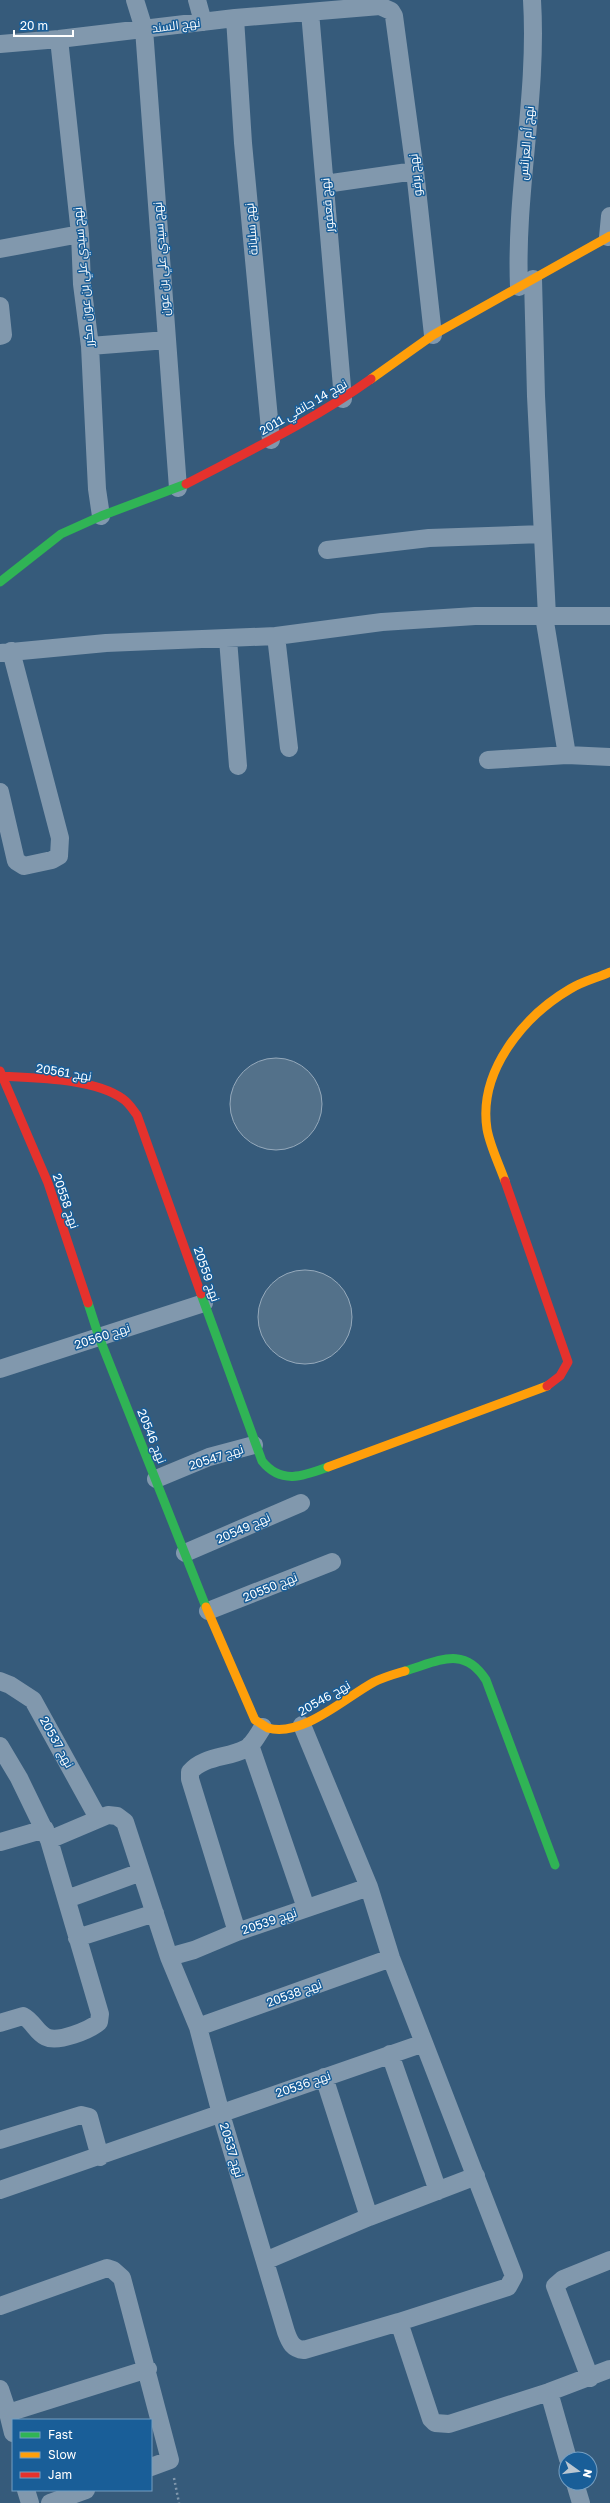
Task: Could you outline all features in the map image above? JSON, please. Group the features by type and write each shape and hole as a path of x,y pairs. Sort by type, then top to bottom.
{"street":[{"path":"197,0 203,22"},
{"name":"نهج أم العرائس","path":"532,0 533,65 524,160 526,283 543,534 545,616 567,755"},
{"name":"نهج سيدي علي بن عون","path":"135,1 144,29 178,488"},
{"name":"نهج السند","path":"0,44 59,39 235,18 380,6 391,11 394,16"},
{"name":"نهج قعفور","path":"310,12 343,399"},
{"name":"نهج برقو","path":"394,16 415,171 433,335"},
{"name":"نهج سليانة","path":"235,18 243,143 271,440"},
{"name":"نهج سيدي علي بن عون مكرر","path":"59,39 80,234 83,290 90,346 96,482 101,516"},
{"path":"325,184 415,171"},
{"path":"609,237 610,216"},
{"path":"0,249 80,234"},
{"name":"نهج 14 جانفي 2011","path":"0,582 61,534 101,516 178,488 271,440 343,399 433,335 609,237"},
{"path":"0,306 2,336"},
{"path":"90,346 167,340"},
{"path":"327,550 429,538 543,534"},
{"path":"0,792 16,862 24,866 52,860 59,856 60,838 5,652 106,643 276,636 382,622 475,616 610,616"},
{"path":"276,636 289,748"},
{"path":"228,639 238,766"},
{"path":"488,760 567,755 610,758"},
{"name":"نهج 20559","path":"122,1098 137,1115 261,1462 268,1469 278,1475 301,1477 547,1386 560,1376 568,1362 564,1347 487,1129 485,1111 491,1083 505,1048 541,1009 571,988 610,972"},
{"name":"نهج 20561","path":"0,1074 70,1083 105,1091 122,1098"},
{"name":"نهج 20558","path":"0,1074 48,1183 98,1337"},
{"name":"نهج 20560","path":"0,1368 204,1302"},
{"name":"نهج 20546","path":"98,1337 208,1611 255,1720 263,1727 273,1729 302,1725 389,1675 454,1657 469,1659 479,1667 486,1680 555,1865"},
{"name":"نهج 20547","path":"156,1479 209,1457 254,1445"},
{"name":"نهج 20549","path":"186,1553 301,1503"},
{"name":"نهج 20550","path":"208,1611 332,1562"},
{"name":"نهج 20537","path":"0,1681 10,1685 33,1700 98,1818 113,1815 125,1822 172,1963 198,2027 221,2114 286,2332 292,2345 297,2349 304,2350 399,2322 508,2287 514,2276 476,2176"},
{"path":"265,2260 369,2217 476,2176 391,1958 369,1887 302,1725"},
{"path":"237,1932 190,1779 190,1772 199,1764 250,1746 263,1727"},
{"path":"0,1746 19,1778 47,1835 67,1898 77,1938 100,2014 99,2022 88,2031 53,2038 47,2038 40,2034 34,2023 23,2016 0,2023"},
{"path":"250,1746 306,1908"},
{"path":"0,1842 47,1835 98,1818"},
{"path":"67,1898 141,1872"},
{"name":"نهج 20539","path":"172,1963 194,1950 237,1932 369,1887"},
{"path":"77,1938 155,1913"},
{"name":"نهج 20538","path":"198,2027 391,1958"},
{"name":"نهج 20536","path":"0,2190 100,2157 357,2065 424,2044"},
{"path":"390,2054 438,2191"},
{"path":"324,2077 369,2217"},
{"path":"0,2140 81,2114 89,2117 100,2157"},
{"path":"590,2378 555,2286 563,2279 610,2260"},
{"path":"0,2306 107,2268 113,2270 122,2278 148,2369 170,2460 152,2467"},
{"path":"399,2322 431,2419 435,2423 449,2424 590,2378 610,2369"},
{"path":"8,2413 148,2369"},
{"path":"0,2389 12,2428"},
{"path":"549,2392 566,2451"},
{"path":"26,2491 30,2503"},
{"path":"50,2503 83,2491"},
{"path":"577,2491 581,2503"}],"path":[{"path":"170,2460 179,2503"}],"building":[{"path":"276,1058 294,1061 309,1071 319,1086 322,1104 319,1122 309,1137 294,1147 276,1150 258,1147 243,1137 233,1122 230,1104 233,1086 243,1071 258,1061"},
{"path":"305,1270 323,1273 339,1283 349,1299 352,1317 349,1335 339,1351 323,1361 305,1364 287,1361 271,1351 261,1335 258,1317 261,1299 271,1283 287,1273"}],"traffic: fast":[{"path":"0,582 61,534 101,516 186,484"},
{"path":"201,1294 262,1461 269,1469 285,1476 302,1475 328,1467"},
{"path":"88,1303 99,1337 206,1607"},
{"path":"405,1671 440,1660 450,1659 460,1659 469,1662 478,1669 486,1680 555,1865"}],"traffic: slow":[{"path":"371,379 433,335 610,236"},
{"path":"505,1181 492,1148 487,1129 486,1107 490,1086 497,1066 508,1047 536,1014 553,1000 570,989 610,972"},
{"path":"328,1467 547,1386"},
{"path":"206,1607 255,1720 268,1728 281,1730 309,1722 374,1682 405,1671"}],"traffic: jam":[{"path":"186,484 304,422 371,379"},
{"path":"0,1071 48,1183 88,1303"},
{"path":"0,1076 64,1080 81,1083 111,1092 127,1102 137,1115 201,1294"},
{"path":"505,1181 568,1362 560,1376 547,1386"}]}
